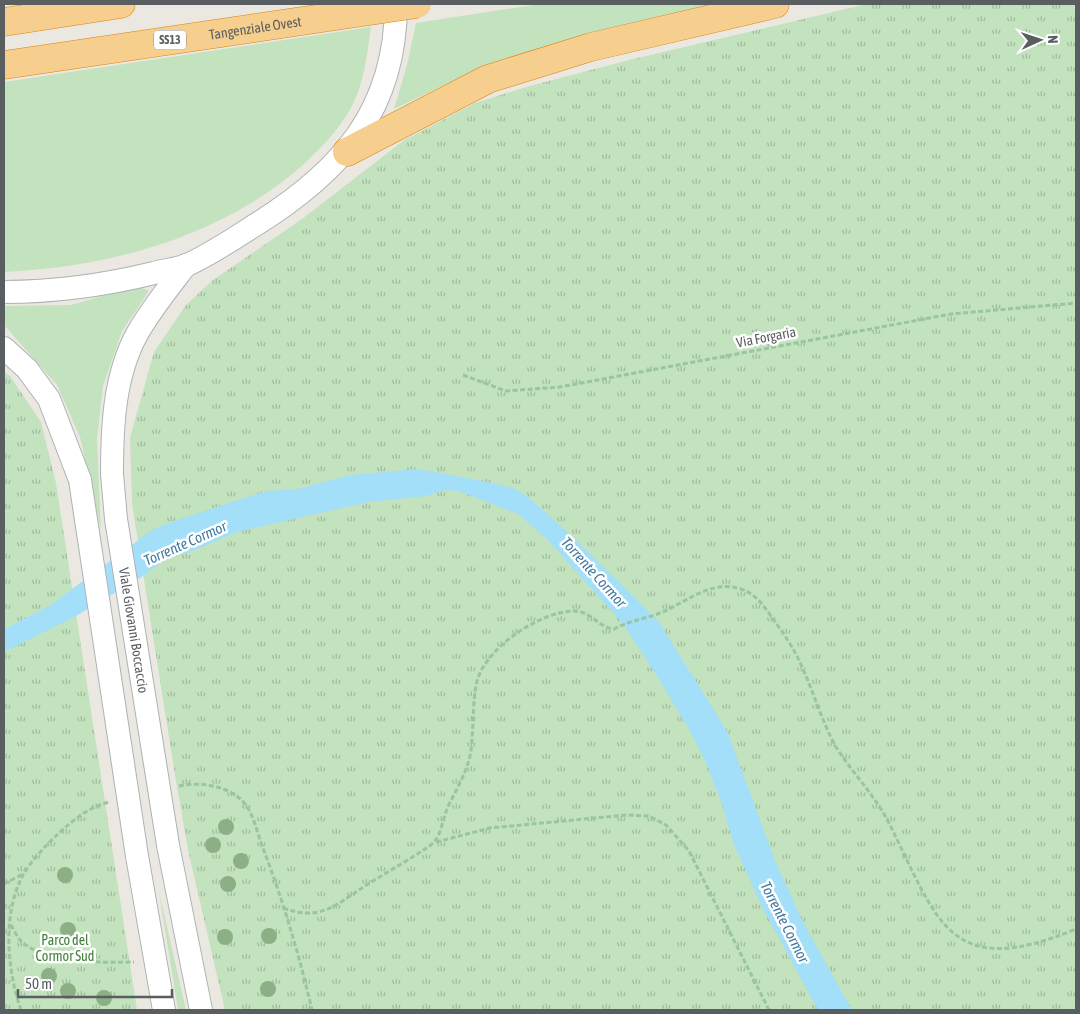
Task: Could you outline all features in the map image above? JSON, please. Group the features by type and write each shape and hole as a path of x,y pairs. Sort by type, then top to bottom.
{"highway":[{"path":"4,22 121,4"},
{"name":"Tangenziale Ovest","path":"4,65 417,4"},
{"path":"347,152 488,79 591,47 774,4"}],"main road":[{"path":"4,292 76,287 134,278 186,265 277,212 304,191 347,152 369,119 388,71 396,28 396,4"},
{"name":"Viale Giovanni Boccaccio","path":"186,265 164,293 137,335 126,362 117,396 112,433 112,474 116,519 168,846 201,1010"},
{"path":"4,348 27,369 49,399 80,480 138,856 164,1010"}],"path":[{"name":"Via Forgaria","path":"463,375 506,391 560,387 950,314 1076,303"},
{"path":"435,842 447,809 460,785 471,751 477,681 486,660 503,644 525,628 566,611 583,612 606,628 614,629 623,624 670,609 708,589 726,586 750,593 761,602 787,639 801,665 830,736 887,819 919,889 943,923 965,941 984,948 1012,949 1048,941 1076,929"},
{"path":"222,788 234,794 246,805 271,869 312,1010"},
{"path":"4,884 23,874 68,824 87,810 106,803"},
{"path":"283,908 298,914 326,912 387,870 435,842 490,828 626,815 649,816 666,825 689,851 769,1010"},
{"path":"20,1010 12,984 8,954 14,897 23,874"},
{"path":"11,924 21,941 38,953 69,959 102,962 156,962"}],"green space":[{"path":"540,4 743,4 489,64 394,109 407,65 416,23"},
{"path":"867,4 1076,4 1076,1010 225,1010 188,850 132,504 130,438 154,352 186,305 213,280 302,219 403,141 475,103 526,87 629,60"},
{"path":"371,27 362,79 351,108 336,130 318,150 305,163 273,188 239,210 202,228 164,243 125,255 85,263 4,272 4,82"},
{"path":"137,286 149,291 122,331 103,386 97,438 101,530 80,437 57,385 4,325 4,306 71,305"},
{"name":"Parco del Cormor Sud","path":"4,372 10,376 41,422 56,483 137,1010 4,1010"},
{"path":"159,892 186,1010 178,1010"}],"water":[{"name":"Torrente Cormor","path":"418,469 513,488 527,496 574,538 659,622 728,733 776,863 804,924 852,1010 818,1010 762,907 733,842 722,804 706,763 690,731 659,679 623,624 546,538 518,514 459,491 446,490 426,496 368,502 237,532 189,552 166,559 143,576 76,616 4,652 4,629 49,606 152,530 266,491 298,489 350,475"}]}
